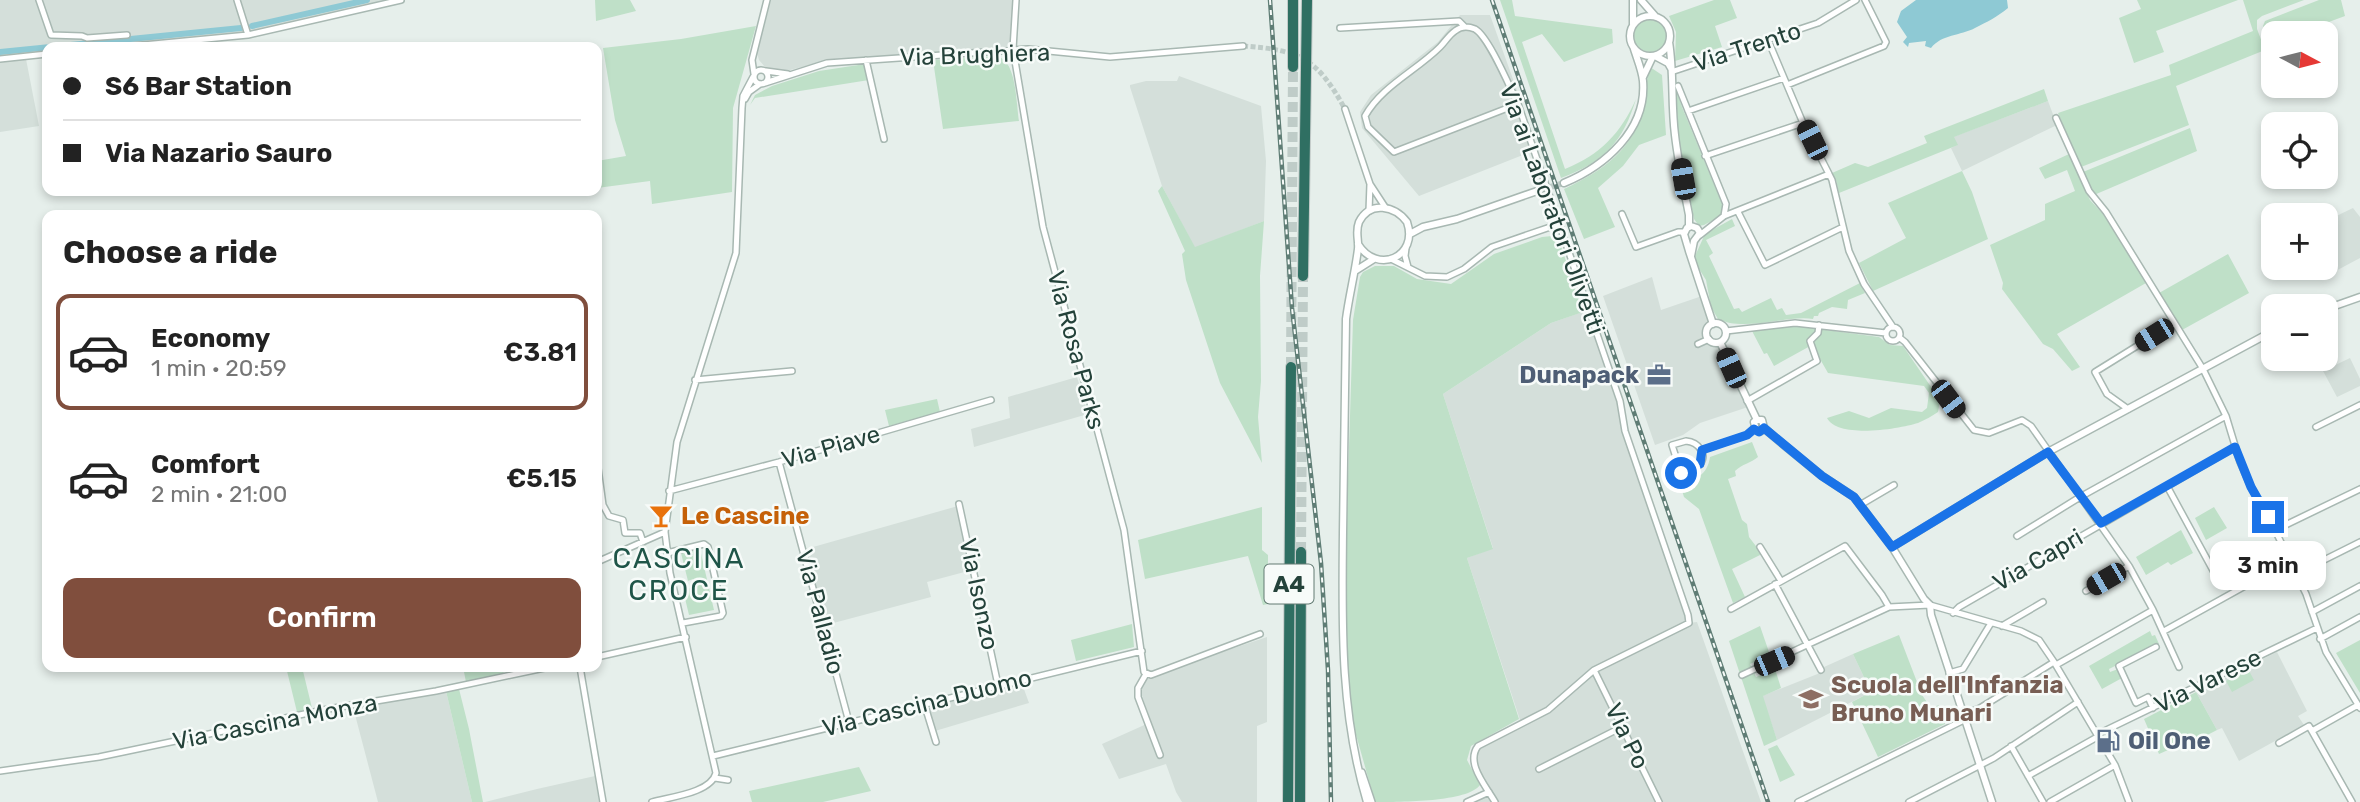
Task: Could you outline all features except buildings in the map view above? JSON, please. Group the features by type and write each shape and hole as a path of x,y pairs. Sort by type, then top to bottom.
{"highway":[{"path":"1293,0 1293,67"},
{"path":"1303,276 1307,0"},
{"name":"A4","path":"1288,802 1291,367"},
{"name":"A4","path":"1300,802 1301,552"}],"street":[{"path":"38,0 51,35 87,38 127,35"},
{"path":"237,0 246,30"},
{"path":"158,42 246,30 379,2 401,0"},
{"path":"762,83 753,76 752,68 767,0"},
{"name":"Via Rosa Parks","path":"1016,0 1013,50 1033,179 1043,227 1124,530 1146,674 1138,688 1138,696 1160,755"},
{"path":"1633,0 1633,24 1629,37 1643,78"},
{"path":"1641,0 1669,28 1674,71 1672,103 1675,136 1694,239 1691,256 1713,324"},
{"name":"Via Trento","path":"1674,71 1818,23 1856,0"},
{"path":"1787,85 1884,46 1886,42 1865,0"},
{"path":"1633,24 1644,16 1655,16"},
{"path":"1340,28 1459,21 1465,27 1456,30 1440,47 1374,101 1365,116 1368,127 1394,152 1518,104"},
{"name":"Via ai Laboratori Olivetti","path":"1465,27 1473,28 1479,33 1500,66 1518,104 1620,401 1625,431 1689,623 1594,670 1548,710 1484,742 1476,749 1473,762 1494,802"},
{"path":"1768,40 1803,123 1832,180 1849,251 1864,284 1893,327 1900,332 1900,338"},
{"path":"1564,183 1601,164 1620,144 1631,128 1638,110 1643,78 1654,56 1664,51 1669,42"},
{"name":"Via Brughiera","path":"762,83 819,65 866,60 1041,49 1110,57 1243,46"},
{"path":"1634,49 1640,54 1654,56 1668,63 1674,71"},
{"path":"742,108 749,92 768,77 754,53"},
{"path":"0,59 42,55"},
{"path":"866,60 884,139"},
{"path":"715,778 713,756 667,553 665,532 669,491 677,442 736,253 743,96 757,70 791,74"},
{"path":"1688,111 1784,78"},
{"path":"1678,86 1726,204 1724,216"},
{"path":"1345,109 1370,184 1385,207"},
{"path":"2056,118 2089,191 2108,216 2203,369 2226,416 2251,487 2296,574 2320,639 2359,707 2312,731"},
{"path":"1705,156 1803,123"},
{"path":"1694,239 1724,216 1828,174"},
{"path":"1369,211 1370,184"},
{"path":"1410,234 1540,190"},
{"path":"1370,802 1356,762 1349,726 1341,646 1346,319 1355,271 1359,222 1369,211 1385,207 1394,209 1407,222 1423,228"},
{"path":"1738,212 1765,265 1843,227"},
{"path":"1622,214 1636,247 1691,228 1708,227"},
{"path":"1407,222 1410,234 1405,256 1408,267"},
{"path":"1358,244 1374,259 1391,259 1425,276 1447,277 1464,269 1492,247 1559,224"},
{"path":"1691,228 1694,239"},
{"path":"1391,259 1406,248"},
{"path":"1355,271 1374,259"},
{"path":"2338,305 2360,297"},
{"path":"1726,331 1795,323 1886,333 1893,327"},
{"path":"2128,409 2107,394 2095,372 2175,323"},
{"path":"1713,324 1720,324 1726,331 1726,336 1720,342 1714,342 1709,339 1707,330 1713,324"},
{"path":"1747,401 1816,361 1810,341 1818,333 1819,326"},
{"path":"1886,333 1891,341 1900,338"},
{"path":"1900,338 1974,430 1989,433 2022,420 2031,426 2129,566 2164,631 2179,667"},
{"path":"1892,547 2048,452 2261,338"},
{"path":"1698,344 1709,339"},
{"path":"1720,342 1747,401 1757,420 1764,422 1764,428"},
{"path":"695,380 792,371"},
{"name":"Via Piave","path":"669,491 991,400"},
{"path":"2316,427 2360,405"},
{"path":"2017,536 2080,497 2226,416"},
{"path":"1754,429 1753,424 1757,420"},
{"path":"1754,429 1759,432 1764,428"},
{"path":"1764,428 1860,505 1892,547 1930,605 1989,801"},
{"path":"1702,450 1747,435 1754,429"},
{"path":"1693,442 1702,450 1700,464 1681,473 1672,445 1693,442"},
{"name":"Via Capri","path":"1953,613 2101,523 2235,447"},
{"name":"Via Palladio","path":"779,462 849,722"},
{"path":"1860,505 1894,485"},
{"path":"2167,486 2215,574"},
{"path":"2275,530 2360,489"},
{"path":"602,498 609,516 623,520 625,533 640,533 643,542"},
{"name":"Via Isonzo","path":"959,503 998,685"},
{"path":"602,560 665,532"},
{"path":"2296,574 2360,542"},
{"path":"667,553 704,544 708,547 723,612 721,617 683,624"},
{"path":"1731,609 1845,546 1889,607"},
{"path":"1760,547 1821,670"},
{"path":"2164,631 2290,561"},
{"path":"2086,591 2129,566"},
{"path":"2312,612 2360,586"},
{"path":"2002,626 2043,602"},
{"path":"1742,675 1889,607 1930,605 2002,626 2035,637 2055,663 2115,765 2129,802"},
{"path":"1798,802 1963,718 2055,663 2153,610"},
{"path":"2320,639 2360,617"},
{"path":"1949,673 1963,668 1991,623"},
{"name":"Via Varese","path":"2028,776 2099,735 2317,628"},
{"path":"1146,674 1151,675 1259,634"},
{"path":"602,656 686,637"},
{"path":"2110,670 2156,648"},
{"name":"Via Cascina Duomo","path":"713,756 1142,650"},
{"path":"2119,666 2141,714"},
{"name":"Via Po","path":"1594,670 1658,802"},
{"name":"Via Cascina Monza","path":"0,771 99,757 328,709 436,691 525,672"},
{"path":"581,672 603,802"},
{"path":"2136,703 2148,697 2153,708"},
{"path":"1909,802 1979,766 2078,702"},
{"path":"924,703 936,742"},
{"path":"2279,743 2309,726 2351,802"},
{"path":"1539,769 1622,727"},
{"path":"2011,746 2043,802"},
{"path":"2050,802 2115,765"},
{"path":"652,802 701,789 715,778 728,780"},
{"path":"1467,802 1489,792"}],"shaded area":[{"path":"0,0 395,0 240,34 159,42 42,42 42,53 0,57"},
{"path":"771,0 1019,0 1015,47 829,60 790,70 776,70 765,67 757,53"},
{"path":"1460,15 1490,15 1538,149 1419,196 1362,128 1360,112 1371,95 1438,42"},
{"path":"26,59 39,126 0,132 0,62"},
{"path":"1179,76 1261,106 1266,161 1264,221 1195,248 1162,186 1130,87 1146,81 1177,81"},
{"path":"2048,101 2057,125 1962,171 1951,148 1957,145 1953,137"},
{"path":"2353,208 2360,217 2360,258 2338,270 2338,215"},
{"path":"1652,277 1661,310 1702,296 1711,323 1705,337 1709,343 1719,345 1748,407 1700,423 1683,435 1655,445 1603,296"},
{"path":"1588,310 1620,401 1625,431 1689,623 1697,622 1761,802 1467,802 1489,792 1473,762 1476,749 1521,723 1467,558 1493,548 1443,394 1551,323"},
{"path":"2350,358 2360,379 2360,386 2337,397 2323,371 2338,371 2338,364"},
{"path":"1077,377 1088,414 974,447 971,429 1010,418 1008,397"},
{"path":"958,506 972,570 927,582 931,597 826,625 806,549"},
{"path":"1267,637 1267,722 1257,726 1257,802 1182,802 1166,764 1119,779 1102,744 1151,722 1140,690 1147,677"},
{"path":"2277,652 2307,711 2298,716 2304,725 2239,761 2222,728 2217,730 2196,692"},
{"name":"Scuola dell'Infanzia Bruno Munari","path":"1853,654 1871,692 1777,740 1762,696 1825,671 1824,667"},
{"path":"1021,681 1029,703 935,731 926,705"},
{"path":"446,691 472,802 378,802 353,707"},
{"path":"595,776 599,802 485,802 537,789"}],"green space":[{"path":"595,0 630,0 636,11 596,21"},
{"path":"1500,0 1512,0 1515,16 1612,29 1613,43 1564,62 1542,34 1522,42 1565,169 1599,150 1624,122 1636,99 1625,127 1610,149 1589,165 1561,178"},
{"path":"1714,0 1730,0 1737,18 1715,26 1722,47 1675,61 1676,32 1669,16"},
{"path":"2137,0 2238,0 2156,31 2164,52 2134,63 2119,18 2141,9"},
{"path":"2243,0 2304,0 2257,20 2261,52 2176,86 2189,125 2081,167 2058,113 2171,75 2169,65 2253,31"},
{"path":"2319,0 2341,0 2345,16 2331,21 2265,21"},
{"path":"1650,20 1661,25 1666,36 1661,47 1650,52 1639,47 1634,36 1639,25"},
{"path":"756,26 733,108 732,192 652,204 650,181 602,187 602,160 626,156 615,120 603,48 681,39"},
{"path":"997,56 1004,59 1012,74 1019,121 943,129 933,60"},
{"path":"865,64 869,80 755,98 750,105 755,95 772,86 819,71"},
{"path":"1650,67 1662,75 1666,135 1639,145 1623,166 1598,188 1615,227 1584,239 1564,189 1604,166 1625,146 1640,121"},
{"path":"1676,89 1723,206 1721,216 1699,226 1694,219 1678,135"},
{"path":"2044,89 2048,101 1954,137 1958,145 1839,193 1832,173 1855,163 1868,167 1927,143 1924,136"},
{"path":"2190,128 2197,151 2094,195 2083,172"},
{"path":"2069,154 2090,200 2103,214 2146,283 2057,334 2080,367 2072,371 2053,349 2043,344 2002,289 2003,283 1990,245 2045,220 2045,204 2075,191 2067,170 2045,179 2039,168"},
{"path":"1962,171 1988,239 1873,291 1859,263 1906,238 1888,203"},
{"path":"1162,186 1195,247 1264,221 1260,276 1261,381 1258,417 1262,463 1220,383 1186,280 1182,254 1185,251 1158,191"},
{"path":"1732,219 1735,226 1706,240 1713,253 1709,256 1734,309 1739,308 1742,312 1771,298 1777,310 1782,308 1786,315 1801,313 1860,283 1865,293 1848,300 1847,309 1832,307 1813,319 1740,324 1718,319 1711,307 1706,280 1696,264 1695,256 1705,234"},
{"path":"1552,236 1560,243 1583,312 1551,323 1443,394 1493,549 1467,558 1519,719 1471,746 1467,760 1480,785 1473,791 1433,800 1375,802 1351,717 1346,676 1345,575 1353,320 1360,277 1363,272 1375,266 1394,266 1417,279 1451,284 1494,254"},
{"path":"2228,254 2249,293 2182,330 2159,293"},
{"path":"1796,326 1879,337 1890,345 1903,346 1940,400 1938,412 1918,423 1884,430 1856,430 1833,424 1827,418 1849,411 1869,418 1891,408 1922,412 1927,408 1929,393 1924,386 1828,373 1812,345 1774,366 1752,331"},
{"path":"937,399 940,412 889,426 885,410"},
{"path":"1752,442 1758,457 1735,471 1736,476 1728,479 1742,520 1747,524 1749,537 1762,554 1732,569 1745,597 1733,603 1699,509 1684,497 1680,484 1703,473 1710,457"},
{"path":"1262,507 1262,550 1268,555 1268,604 1263,605 1248,556 1145,579 1138,540"},
{"path":"2214,507 2227,528 2206,540 2195,518"},
{"path":"2181,530 2193,553 2171,565 2168,562 2146,575 2136,557"},
{"path":"700,549 714,610 689,615 683,590 695,587 696,584 693,579 688,581 681,553"},
{"path":"1132,624 1134,647 1076,661 1071,640"},
{"path":"1760,626 1770,655 1750,664 1756,677 1775,669 1781,688 1763,696 1777,740 1764,746 1729,641"},
{"path":"2150,631 2159,644 2109,669 2110,672 2118,669 2122,678 2102,689 2089,666"},
{"path":"1899,635 1922,695 1931,708 1939,705 1945,724 1878,757 1852,702 1871,692 1853,654"},
{"path":"2360,640 2360,693 2336,653"},
{"path":"2248,669 2254,680 2232,692 2226,681"},
{"path":"287,672 303,672 312,708 297,712"},
{"path":"464,672 504,674 466,682"},
{"path":"459,689 483,802 472,802 446,691"},
{"path":"2196,692 2217,730 2186,746 2184,743 2159,754 2144,719"},
{"path":"1777,745 1795,775 1780,782 1768,749"},
{"path":"859,767 871,791 823,802 752,802 749,791"}],"water":[{"path":"1916,0 2007,0 2008,8 1975,28 1940,40 1931,48 1925,46 1926,41 1909,43 1908,47 1903,42 1907,37 1897,22 1901,11"}],"waterway":[{"path":"252,26 367,0"},
{"path":"100,42 241,28"},
{"path":"0,52 42,48"}],"tunnel":[{"path":"1243,46 1279,50 1305,60 1325,78 1345,109"},
{"path":"1291,367 1293,67"},
{"path":"1540,190 1564,183"},
{"path":"1301,552 1303,276"}],"railway":[{"path":"1270,0 1292,308 1321,563 1328,670 1331,802"},
{"path":"1492,0 1768,802"}],"place":[{"name":"Dunapack","path":"1659,375"},
{"name":"Le Cascine","path":"661,516"},
{"name":"Scuola dell'Infanzia Bruno Munari","path":"1811,699"},
{"name":"Oil One","path":"2108,741"}],"district":[{"name":"CASCINA CROCE","path":"679,574"}],"route":[{"path":"1681,473 1700,464 1702,450 1747,435 1754,429 1759,432 1764,428 1822,476 1854,497 1892,547 2048,452 2101,523 2235,447 2251,487 2268,517"}]}
